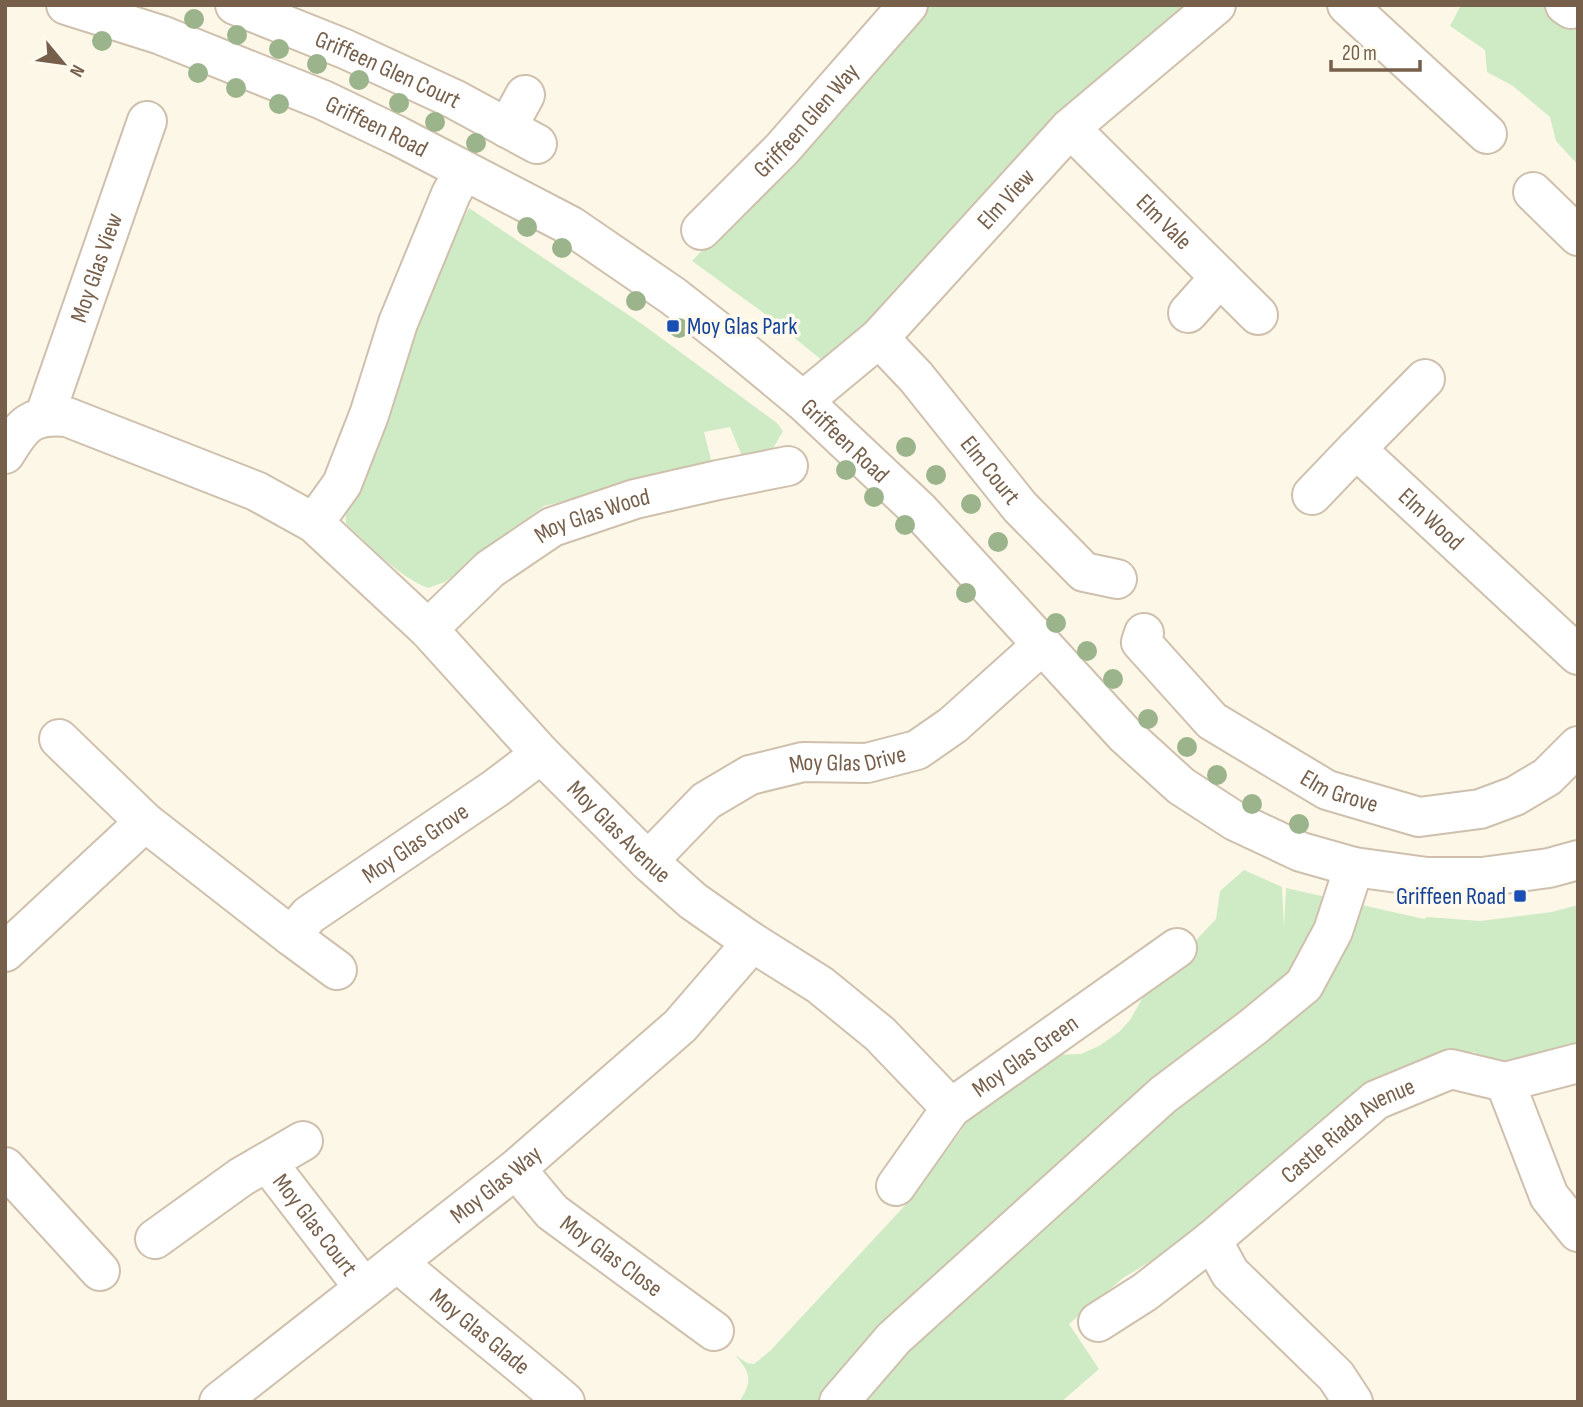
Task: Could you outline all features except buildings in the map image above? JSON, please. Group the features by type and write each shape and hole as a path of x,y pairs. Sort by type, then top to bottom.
{"street":[{"name":"Griffeen Road","path":"67,5 161,35 323,100 398,136 571,226 673,296 803,401 919,510 1125,735 1181,786 1235,821 1290,847 1354,867 1427,877 1482,877 1549,868 1578,860"},
{"name":"Griffeen Glen Court","path":"234,5 345,49 454,99 522,136 524,95"},
{"name":"Griffeen Glen Way","path":"701,230 782,149 908,5"},
{"name":"Elm View","path":"803,401 880,338 1070,128 1216,5"},
{"path":"1347,5 1487,134"},
{"name":"Moy Glas View","path":"45,415 147,121"},
{"name":"Elm Vale","path":"1070,128 1258,315"},
{"path":"5,454 19,430 45,415 67,417 256,491 314,523 341,484 369,415 398,323 451,194 464,172"},
{"path":"1533,192 1578,236"},
{"path":"1188,313 1220,277"},
{"name":"Elm Court","path":"880,338 916,377 1020,507 1084,572 1117,579"},
{"path":"1312,495 1425,379"},
{"name":"Elm Wood","path":"1356,449 1577,651"},
{"name":"Moy Glas Wood","path":"428,629 490,569 552,527 635,499 788,466"},
{"name":"Moy Glas Avenue","path":"314,523 428,629 541,754 648,861 694,901 750,941 820,985 880,1034 951,1108"},
{"name":"Elm Grove","path":"1144,633 1141,642 1212,721 1328,789 1419,817 1480,809 1515,796 1547,777 1578,746"},
{"name":"Moy Glas Drive","path":"648,861 706,801 750,775 803,762 867,763 917,750 953,725 1042,645"},
{"path":"60,739 145,822 337,970"},
{"name":"Moy Glas Grove","path":"291,936 309,915 496,788 541,754"},
{"path":"5,952 145,822"},
{"path":"839,1402 894,1338 1163,1096 1304,985 1333,931 1354,867"},
{"name":"Moy Glas Way","path":"219,1402 516,1170 680,1026 743,953 750,941"},
{"name":"Moy Glas Green","path":"896,1186 951,1108 1177,948"},
{"name":"Castle Riada Avenue","path":"1098,1322 1145,1292 1212,1240 1376,1100 1451,1069 1505,1082 1578,1063"},
{"path":"1505,1082 1549,1196 1578,1232"},
{"name":"Moy Glas Court","path":"155,1239 241,1177 303,1141"},
{"name":"Moy Glas Court","path":"267,1162 364,1288"},
{"path":"5,1167 107,1274"},
{"name":"Moy Glas Close","path":"516,1170 552,1212 714,1331"},
{"path":"1212,1240 1230,1273 1336,1376 1353,1402"},
{"name":"Moy Glas Glade","path":"397,1262 565,1402"}],"green space":[{"path":"928,5 1193,5 839,352 823,361 761,311 692,261 854,91"},
{"path":"1461,5 1543,5 1578,30 1578,165 1556,141 1550,117 1513,86 1487,72 1485,50 1450,26"},
{"path":"469,208 642,324 777,423 783,431 767,459 742,456 730,427 704,432 711,460 704,467 544,506 445,582 428,588 405,576 385,560 346,524 345,505 409,324"},
{"path":"1244,870 1282,887 1284,927 1286,888 1424,919 1427,917 1480,921 1552,912 1578,905 1578,1044 1512,1064 1495,1062 1474,1052 1450,1054 1202,1230 1123,1278 1069,1324 1099,1369 1061,1402 739,1402 747,1388 748,1377 735,1355 754,1364 771,1350 908,1202 961,1131 974,1108 1048,1055 1081,1054 1119,1032 1130,1020 1143,997 1195,959 1193,947 1216,919 1220,891"}],"place":[{"name":"Moy Glas Park","path":"673,326"},
{"name":"Griffeen Road","path":"1520,896"}]}
